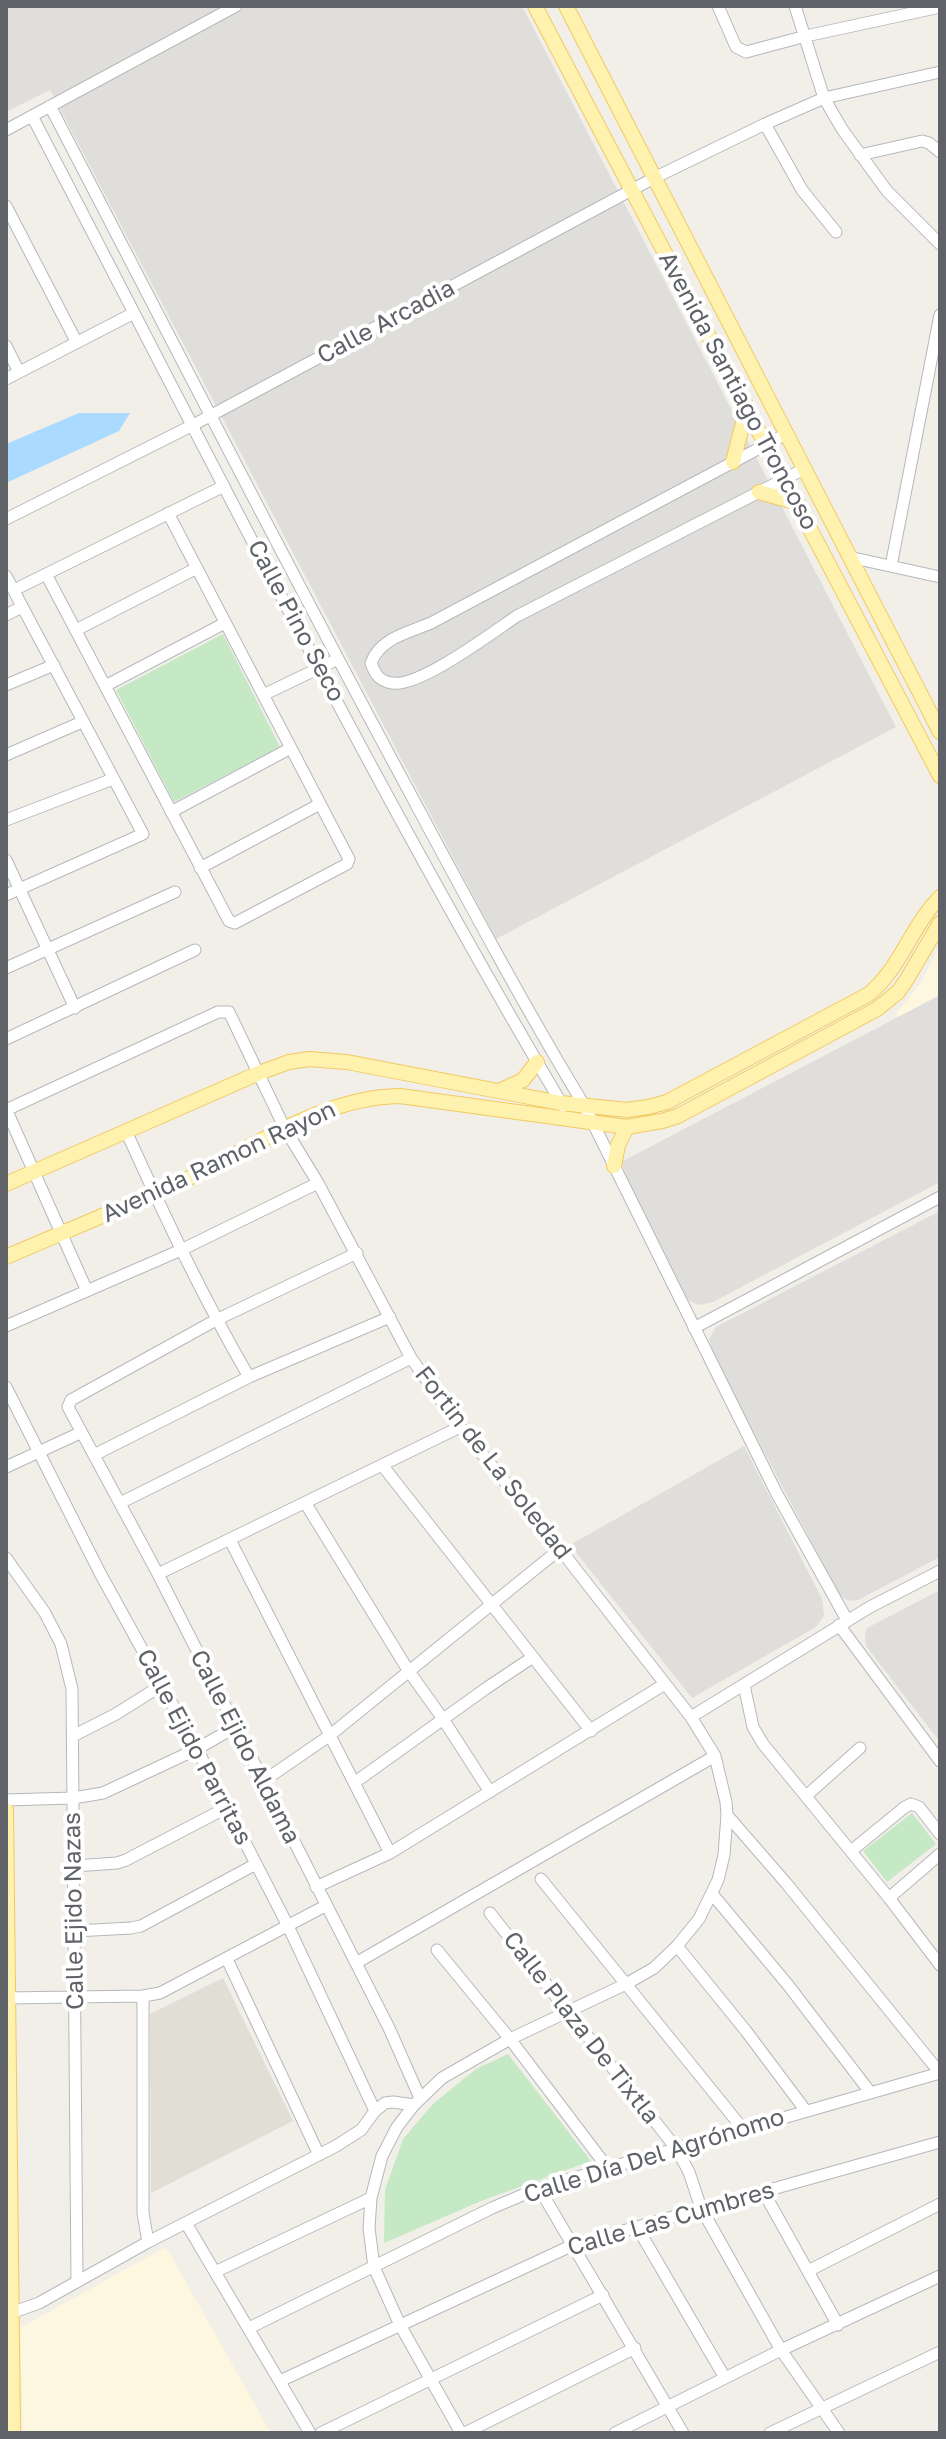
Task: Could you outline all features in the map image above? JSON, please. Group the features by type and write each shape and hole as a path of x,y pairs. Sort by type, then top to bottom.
{"main road":[{"name":"Avenida Santiago Troncoso","path":"535,6 940,776"},
{"name":"Avenida Santiago Troncoso","path":"566,6 940,732"},
{"path":"733,462 746,405"},
{"path":"759,492 798,503"},
{"name":"Avenida Ramon Rayon","path":"6,1184 259,1073 289,1062 309,1059 347,1062 561,1103 627,1110 667,1102 856,1003 891,972 919,922 940,897"},
{"name":"Avenida Ramon Rayon","path":"6,1257 154,1193 333,1107 384,1096 627,1127 678,1116 877,1009 898,992 940,923"},
{"path":"499,1091 523,1080 537,1062"},
{"path":"614,1166 618,1145 627,1127"},
{"path":"6,1810 13,2433"}],"street":[{"path":"6,130 236,6"},
{"path":"718,6 736,47 742,52 940,7"},
{"path":"795,6 824,98 887,191 940,244"},
{"name":"Calle Arcadia","path":"6,519 193,425 654,178 765,124 824,98 940,72"},
{"name":"Calle Pino Seco","path":"50,106 338,659 551,1051 593,1122 843,1623 940,1761"},
{"name":"Calle Pino Seco","path":"32,116 319,667 572,1120"},
{"path":"765,124 802,190 836,232"},
{"path":"860,155 922,141 940,152"},
{"path":"6,206 76,341"},
{"path":"6,379 134,313"},
{"path":"891,566 940,318"},
{"path":"6,346 19,372"},
{"path":"786,434 431,623 388,640 374,653 371,663 374,671 380,680 394,684 418,676 477,645 517,616 804,469"},
{"path":"20,587 224,486"},
{"path":"46,574 232,924 349,861 168,513"},
{"path":"849,557 940,577"},
{"path":"76,630 197,568"},
{"path":"6,576 143,834 6,895"},
{"path":"6,615 22,607"},
{"path":"105,686 225,623"},
{"path":"263,695 338,659"},
{"path":"6,685 54,665"},
{"path":"6,755 82,722"},
{"path":"171,812 291,748"},
{"path":"6,820 113,779"},
{"path":"200,868 320,804"},
{"path":"6,860 75,1008"},
{"path":"6,968 175,892"},
{"path":"6,1039 195,950"},
{"name":"Fortin de La Soledad","path":"6,1110 221,1011 229,1012 285,1129 357,1253 411,1358 460,1427 691,1717 715,1756 727,1815"},
{"path":"6,1110 87,1291"},
{"path":"126,1131 181,1250 249,1377"},
{"path":"6,1326 181,1250 318,1183"},
{"path":"694,1328 940,1197"},
{"path":"216,1320 357,1253"},
{"path":"94,1455 249,1377 390,1317"},
{"name":"Calle Ejido Aldama","path":"216,1320 71,1400 68,1407 158,1574 389,2028 417,2102"},
{"path":"120,1503 411,1358"},
{"name":"Calle Ejido Parritas","path":"7,1391 288,1926 375,2111"},
{"path":"158,1574 460,1427"},
{"path":"6,1467 80,1433"},
{"path":"382,1465 591,1731"},
{"path":"306,1504 408,1670 490,1792"},
{"path":"230,1540 390,1853"},
{"path":"262,1782 329,1736 560,1549"},
{"name":"Calle Ejido Nazas","path":"6,1558 45,1613 61,1644 72,1689 77,2282"},
{"path":"691,1717 843,1623 940,1571"},
{"path":"354,1783 533,1657"},
{"path":"316,1887 390,1853 665,1684"},
{"path":"73,1736 162,1685"},
{"path":"744,1685 753,1727 763,1744 889,1898 935,1948 940,1965"},
{"path":"6,1800 73,1798 103,1793 197,1749 235,1727"},
{"path":"806,1796 860,1748"},
{"path":"356,1963 715,1756"},
{"path":"851,1851 911,1804 919,1807 940,1834"},
{"path":"74,1866 126,1860 226,1808"},
{"path":"635,2348 463,2433 400,2325 374,2267 369,2228 371,2198 382,2156 397,2127 442,2078 510,2039 626,1984 654,1968 677,1946 699,1919 713,1895 724,1855 727,1815"},
{"path":"727,1815 940,2073"},
{"path":"889,1898 940,1854"},
{"path":"75,1931 141,1926 256,1864"},
{"path":"541,1879 743,2129"},
{"path":"713,1895 788,1985 870,2092"},
{"path":"7,1998 143,1996 170,1988 325,1906"},
{"name":"Calle Plaza De Tixtla","path":"490,1913 676,2148 689,2172 701,2208 781,2350 839,2433"},
{"path":"677,1946 806,2111"},
{"path":"437,1950 510,2039 607,2167"},
{"path":"227,1959 319,2155"},
{"path":"143,1996 143,2213 148,2242"},
{"name":"Calle Día Del Agrónomo","path":"249,2328 492,2208 539,2188 940,2073"},
{"path":"11,2313 39,2303 148,2242 319,2155 361,2130 375,2111 390,2102 417,2102"},
{"name":"Calle Las Cumbres","path":"280,2381 573,2245 940,2142"},
{"path":"539,2188 683,2433"},
{"path":"763,2191 838,2325"},
{"path":"215,2272 371,2198"},
{"path":"808,2271 940,2204"},
{"path":"186,2223 310,2433"},
{"path":"637,2227 725,2378"},
{"path":"615,2433 781,2350 940,2276"},
{"path":"321,2433 603,2295"},
{"path":"770,2433 940,2352"}],"shaded area":[{"path":"6,6 522,6 896,727 496,939 50,90 6,112"},
{"path":"940,945 940,995 898,1017 896,1013 921,983"},
{"path":"940,995 940,1182 713,1302 698,1305 686,1299 638,1204 621,1162"},
{"path":"940,1211 940,1557 858,1600 849,1601 840,1596 723,1374 709,1339 716,1327"},
{"path":"744,1446 822,1599 824,1616 816,1627 692,1698 570,1545"},
{"path":"940,1590 940,1742 866,1646 865,1636 867,1628"},
{"path":"223,1978 293,2121 151,2193 150,2014"},
{"path":"166,2247 271,2433 23,2433 20,2328"}],"green space":[{"path":"223,634 280,747 174,802 116,690"},
{"path":"912,1813 936,1844 887,1882 863,1851"},
{"path":"508,2054 591,2161 481,2201 384,2243 385,2190 403,2139 433,2104 476,2069"}],"water":[{"path":"79,413 130,413 119,431 6,483 6,444"}]}
